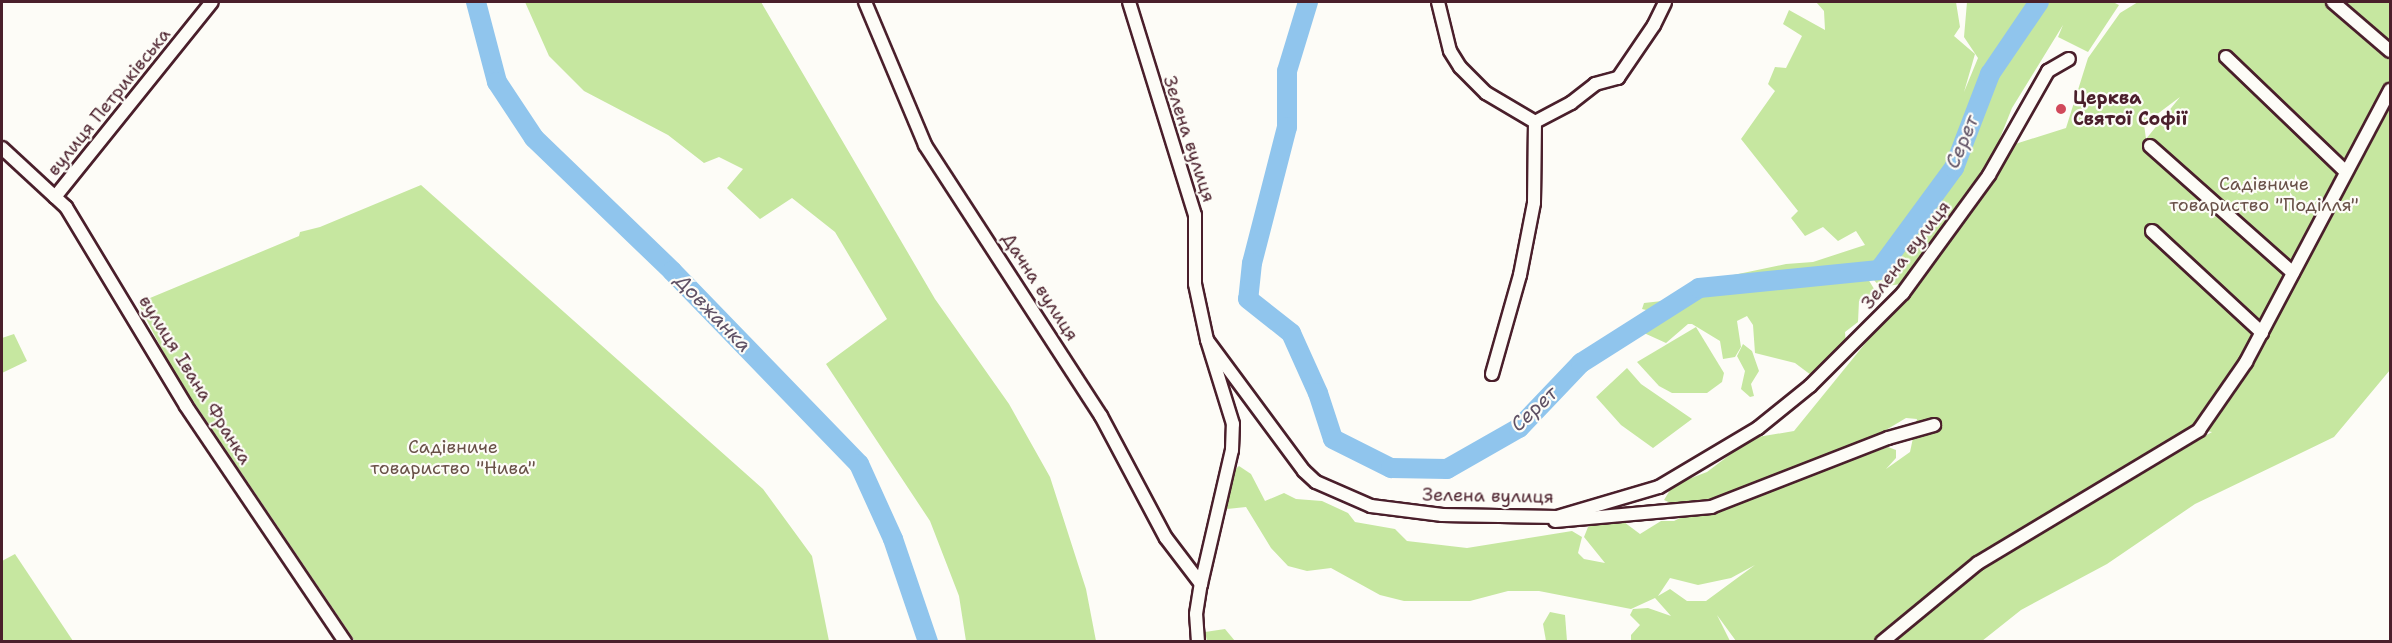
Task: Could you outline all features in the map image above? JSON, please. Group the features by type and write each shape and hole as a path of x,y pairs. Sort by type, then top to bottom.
{"street":[{"name":"вулиця Петриківська","path":"55,197 212,2"},
{"name":"Дачна вулиця","path":"865,2 925,145 1101,416 1166,538 1201,584"},
{"name":"Зелена вулиця","path":"1129,2 1195,215 1195,284 1207,339 1304,471 1329,491 1371,506 1402,512 1557,518 1679,477 1758,428 1810,386 1903,293 1989,175 2048,71 2069,59"},
{"path":"1438,2 1450,51 1460,68 1486,93 1535,122"},
{"path":"1535,122 1564,108 1595,84 1618,78 1654,25 1665,2"},
{"path":"2333,2 2391,51"},
{"path":"2226,57 2346,172"},
{"path":"1882,642 1978,563 2191,437 2232,387 2391,90"},
{"path":"1492,374 1520,275 1534,202 1535,122"},
{"path":"2150,146 2293,273"},
{"name":"вулиця Івана Франка","path":"2,148 66,207 99,258 186,406 345,642"},
{"path":"2152,231 2262,333"},
{"path":"1197,642 1196,614 1232,450 1233,424 1207,339"},
{"path":"1538,518 1567,523 1711,507 1888,438 1935,425"}],"green space":[{"path":"525,2 761,2 935,299 1009,404 1050,477 1086,589 1096,641 966,641 959,596 930,521 826,364 887,319 835,232 792,198 760,219 727,188 743,169 719,157 704,163 668,135 584,91 549,56"},
{"path":"1816,2 1956,2 1960,27 1954,36 1975,54 1964,92 1978,58 1964,37 1967,2 2035,2 1987,74 1980,90 1984,104 1951,174 1890,255 1846,272 1697,291 1654,312 1642,309 1644,303 1662,301 1695,283 1786,264 1813,262 1865,245 1856,231 1838,241 1823,227 1805,236 1791,218 1798,211 1741,139 1775,91 1768,84 1775,67 1786,68 1802,36 1783,24 1789,10 1825,30 1824,11"},
{"path":"2045,2 2113,2 2119,5 2088,52 2058,37 2063,25 2012,108 1982,183 1901,284 1880,287 1874,280 1892,266 1899,246 1962,172 2013,40 2031,25"},
{"name":"Садівниче товариство \"Поділля\"","path":"2138,2 2390,2 2390,370 2334,437 2195,504 2107,564 2021,610 1982,641 1893,641 1957,584 1923,605 1885,642 1736,641 1717,615 1730,641 1631,641 1631,635 1640,625 1630,615 1633,609 1648,608 1671,616 1655,598 1631,609 1539,591 1508,591 1470,601 1404,601 1380,595 1331,568 1307,571 1288,566 1271,548 1246,507 1227,509 1222,501 1221,491 1226,478 1239,466 1251,474 1265,501 1284,493 1296,499 1322,501 1348,513 1355,522 1395,529 1407,541 1467,548 1572,531 1582,537 1578,553 1584,559 1605,563 1584,537 1588,527 1596,522 1616,516 1640,534 1661,521 1674,521 1694,511 1715,511 1888,447 1896,450 1896,458 1886,469 1910,452 1917,419 1906,418 1824,467 1719,503 1675,505 1664,500 1673,485 1707,472 1752,438 1794,431 1937,255 2012,145 2066,128 2088,58 2120,13","holes":["2180,97 2146,139 2144,124","2206,431 2212,432 2090,501","1755,565 1706,601 1687,601 1670,589 1658,596 1670,578 1698,585 1731,578"]},
{"name":"Садівниче товариство \"Нива\"","path":"421,185 763,489 812,556 829,641 355,641 173,371 138,303 299,236 300,232 320,227"},
{"path":"1868,279 1876,292 1859,301 1858,322 1845,332 1846,345 1811,375 1795,363 1755,353 1753,325 1747,316 1737,321 1741,347 1735,357 1723,359 1720,341 1692,324 1688,324 1666,343 1644,333 1643,328 1663,310 1694,296"},
{"path":"1696,327 1724,373 1722,382 1707,393 1672,393 1659,386 1637,362"},
{"path":"14,334 27,361 2,373 2,338"},
{"path":"1743,344 1752,351 1759,371 1751,384 1754,396 1750,397 1741,389 1745,371 1737,356"},
{"path":"1627,368 1641,384 1692,419 1653,448 1621,425 1596,397"},
{"path":"15,554 73,641 2,641 2,561"},
{"path":"1550,612 1565,615 1567,641 1546,641 1543,624"},
{"path":"1225,629 1235,641 1207,641 1205,632"}],"waterway":[{"name":"Довжанка","path":"476,2 497,82 534,138 672,271 859,464 893,539 928,642"},
{"name":"Серет","path":"1308,2 1287,71 1287,127 1252,263 1248,299 1291,333 1318,393 1333,439 1391,468 1447,469 1519,428 1581,363 1699,288 1879,270 1954,168 1990,74 2039,2"}],"place":[{"name":"Церква Святої Софії","path":"2061,109"}]}
